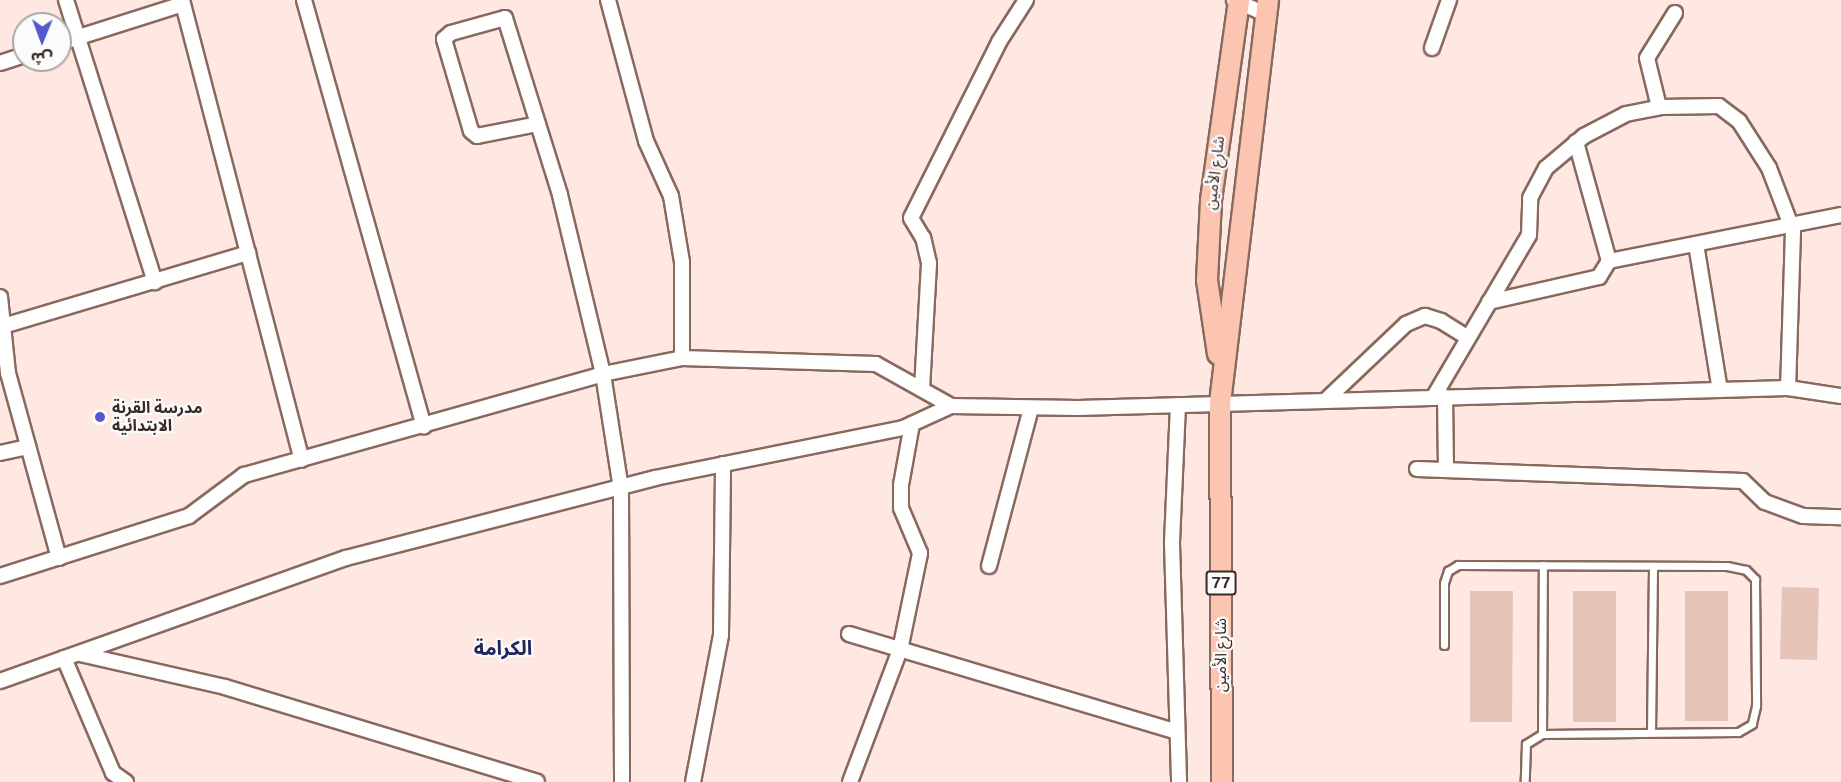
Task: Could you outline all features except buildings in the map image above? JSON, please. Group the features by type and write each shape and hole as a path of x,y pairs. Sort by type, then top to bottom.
{"main road":[{"name":"شارع الأمين","path":"1222,383 1207,280 1211,200 1237,1"},
{"name":"شارع الأمين","path":"1222,782 1220,403 1267,7"}],"street":[{"path":"66,0 155,282"},
{"path":"304,0 424,426"},
{"path":"608,0 646,141 671,196 682,262 682,358"},
{"path":"922,389 929,263 923,238 911,218 999,42 1026,0"},
{"path":"1432,48 1449,0"},
{"path":"1237,1 1267,7"},
{"path":"72,39 182,2 302,460"},
{"path":"1659,107 1647,58 1675,13"},
{"path":"538,124 477,136 471,131 444,39 451,33 505,18 538,124 560,195 603,374 621,489 622,782"},
{"path":"1446,468 1439,398 1467,338 1529,235 1530,198 1546,168 1576,142 1626,114 1659,107 1719,106 1740,121 1768,168 1792,231 1788,388"},
{"path":"1576,142 1609,261"},
{"path":"1489,302 1599,277 1609,261 1789,223 1841,215"},
{"path":"1696,244 1720,390"},
{"path":"2,322 155,282 248,253"},
{"path":"0,297 8,373 59,558"},
{"path":"1326,400 1406,324 1425,316 1441,321 1467,338"},
{"path":"0,576 189,516 244,475 603,374 682,358 876,364 951,406"},
{"path":"0,681 346,558 723,464 912,424 951,406 1031,408 1178,405 1788,388 1841,396"},
{"path":"1178,405 1172,543 1179,782"},
{"path":"989,566 1031,408"},
{"path":"850,782 900,650 920,553 902,508 901,485 912,424"},
{"path":"0,453 28,447"},
{"path":"693,782 721,635 723,464"},
{"path":"1417,469 1446,468 1743,481 1765,502 1774,506 1803,516 1841,517"},
{"path":"849,634 1177,732"},
{"path":"80,654 225,687 537,782"},
{"path":"64,658 113,773 126,782"}],"lane":[{"path":"1444,645 1444,583 1448,571 1458,565 1727,566 1746,570 1755,579 1756,706 1752,724 1738,732 1542,734 1526,744 1525,782"},
{"path":"1542,734 1543,566"},
{"path":"1651,732 1653,566"}],"place":[{"name":"مدرسة القرنة الابتدائية","path":"100,417"}],"district":[{"name":"الكرامة","path":"503,648"}]}
